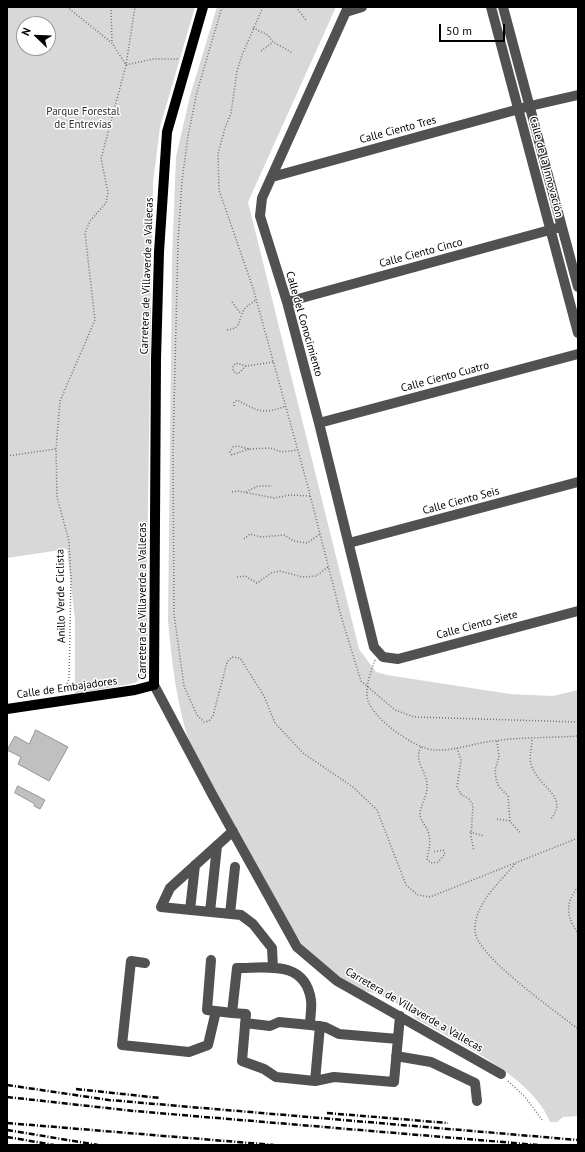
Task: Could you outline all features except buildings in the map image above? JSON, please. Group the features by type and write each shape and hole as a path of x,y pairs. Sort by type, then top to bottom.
{"main road":[{"name":"Carretera de Villaverde a Vallecas","path":"154,685 156,359 159,252 167,132 203,7"},
{"name":"Calle de Embajadores","path":"7,709 135,690 154,685"}],"street":[{"path":"347,9 362,7"},
{"name":"Calle de la Innovación","path":"491,7 578,333"},
{"name":"Calle de la Innovación","path":"503,7 578,287"},
{"name":"Calle del Conocimiento","path":"347,9 262,198 260,216 287,302 319,423 374,647 381,654"},
{"name":"Calle Ciento Tres","path":"272,177 518,109 578,95"},
{"name":"Calle Ciento Cinco","path":"287,302 562,226"},
{"name":"Calle Ciento Cuatro","path":"319,423 578,354"},
{"name":"Calle Ciento Seis","path":"349,543 578,482"},
{"name":"Calle Ciento Siete","path":"381,654 398,659 578,611"},
{"name":"Carretera de Villaverde a Vallecas","path":"154,685 297,946 337,981 501,1074"},
{"path":"233,831 170,888 161,907 241,915 253,924 272,948 273,968"},
{"path":"210,912 217,846"},
{"path":"190,910 195,865"},
{"path":"230,914 235,867"},
{"path":"211,960 207,1010 246,1014 242,1061 264,1069 276,1077 315,1081 334,1076 394,1082 400,1016"},
{"path":"145,963 131,962 122,1045 188,1052 208,1045 216,1011"},
{"path":"232,1013 237,968 285,968 296,974 306,984 311,1000 315,1026 315,1081"},
{"path":"245,1023 270,1026 278,1022 315,1026 340,1034 398,1039"},
{"path":"396,1056 431,1062 474,1083 477,1101"}],"path":[{"path":"67,7 112,43 126,65 153,59 187,59"},
{"path":"111,7 112,43"},
{"name":"Anillo Verde Ciclista","path":"56,694 65,688 69,679 71,579 68,541 57,497 56,449 60,401 95,320 85,233 90,221 106,203 108,192 101,159 126,65 135,7"},
{"path":"222,7 197,92 188,136 182,181 178,242 173,450 174,614 184,686 197,715 204,722 209,721 213,716 227,662 232,657 240,658 264,696 275,723 303,753 352,787 377,810 406,885 418,894 430,897 578,838"},
{"path":"262,7 239,66 232,114 224,128 217,161 219,190 256,300 298,450 328,567 361,681 395,710 414,717 578,722"},
{"path":"296,7 306,20"},
{"path":"254,28 268,35 273,42 293,53"},
{"path":"261,51 273,42"},
{"path":"227,330 234,329 238,325 245,308 256,300"},
{"path":"232,302 242,314"},
{"path":"246,366 238,374 233,371 233,366 236,363 246,366 273,362"},
{"path":"234,406 234,402 237,400 257,410 270,412 286,406"},
{"path":"249,449 238,446 233,447 230,452 232,455 249,449 270,448 282,452 298,450"},
{"path":"7,456 56,449"},
{"path":"246,492 258,486 272,486"},
{"path":"232,492 246,492 274,498 291,495 310,496"},
{"path":"244,539 250,534 261,537 284,535 294,541 307,543 320,534"},
{"path":"236,577 245,576 257,583 271,573 280,571 302,576 316,576 328,567"},
{"path":"381,654 371,669 367,687 367,697 371,708 378,716 421,747 435,750 497,741 578,736"},
{"path":"532,739 529,756 532,768 537,777 555,796 558,803 556,812 550,820"},
{"path":"578,740 578,768"},
{"path":"497,741 499,757 495,770 496,779 499,787 508,796 510,822"},
{"path":"421,747 418,752 419,763 426,778 427,785 426,796 420,816 430,841 427,859 430,863 438,862 445,854 442,850 433,852"},
{"path":"457,748 461,760 457,787 461,794 469,799 473,805 470,832 474,851"},
{"path":"497,819 510,822 521,834"},
{"path":"470,832 484,836"},
{"path":"516,863 486,897 478,915 475,932 485,952 507,972 578,1029"},
{"path":"578,887 574,892 568,909 572,925 578,933"},
{"path":"501,1074 525,1097 543,1121"}],"green space":[{"name":"Parque Forestal de Entrevías","path":"7,7 195,7 160,127 153,183 147,570 148,673 135,683 75,694 75,620 67,549 7,558"},
{"path":"217,7 336,7 248,202 359,649 376,672 387,675 510,694 553,696 578,690 578,1116 563,1117 557,1122 550,1122 541,1106 528,1090 511,1075 471,1049 416,1019 408,1009 378,994 360,990 326,967 303,946 288,922 192,750 182,718 176,686 168,621 172,259 176,157 190,96"}],"railway":[{"path":"7,1085 109,1100 578,1140"},
{"path":"76,1089 160,1098"},
{"path":"7,1097 134,1111 538,1145"},
{"path":"327,1113 448,1123"},
{"path":"7,1123 274,1145"},
{"path":"7,1130 98,1145"},
{"path":"7,1137 54,1145"}]}
